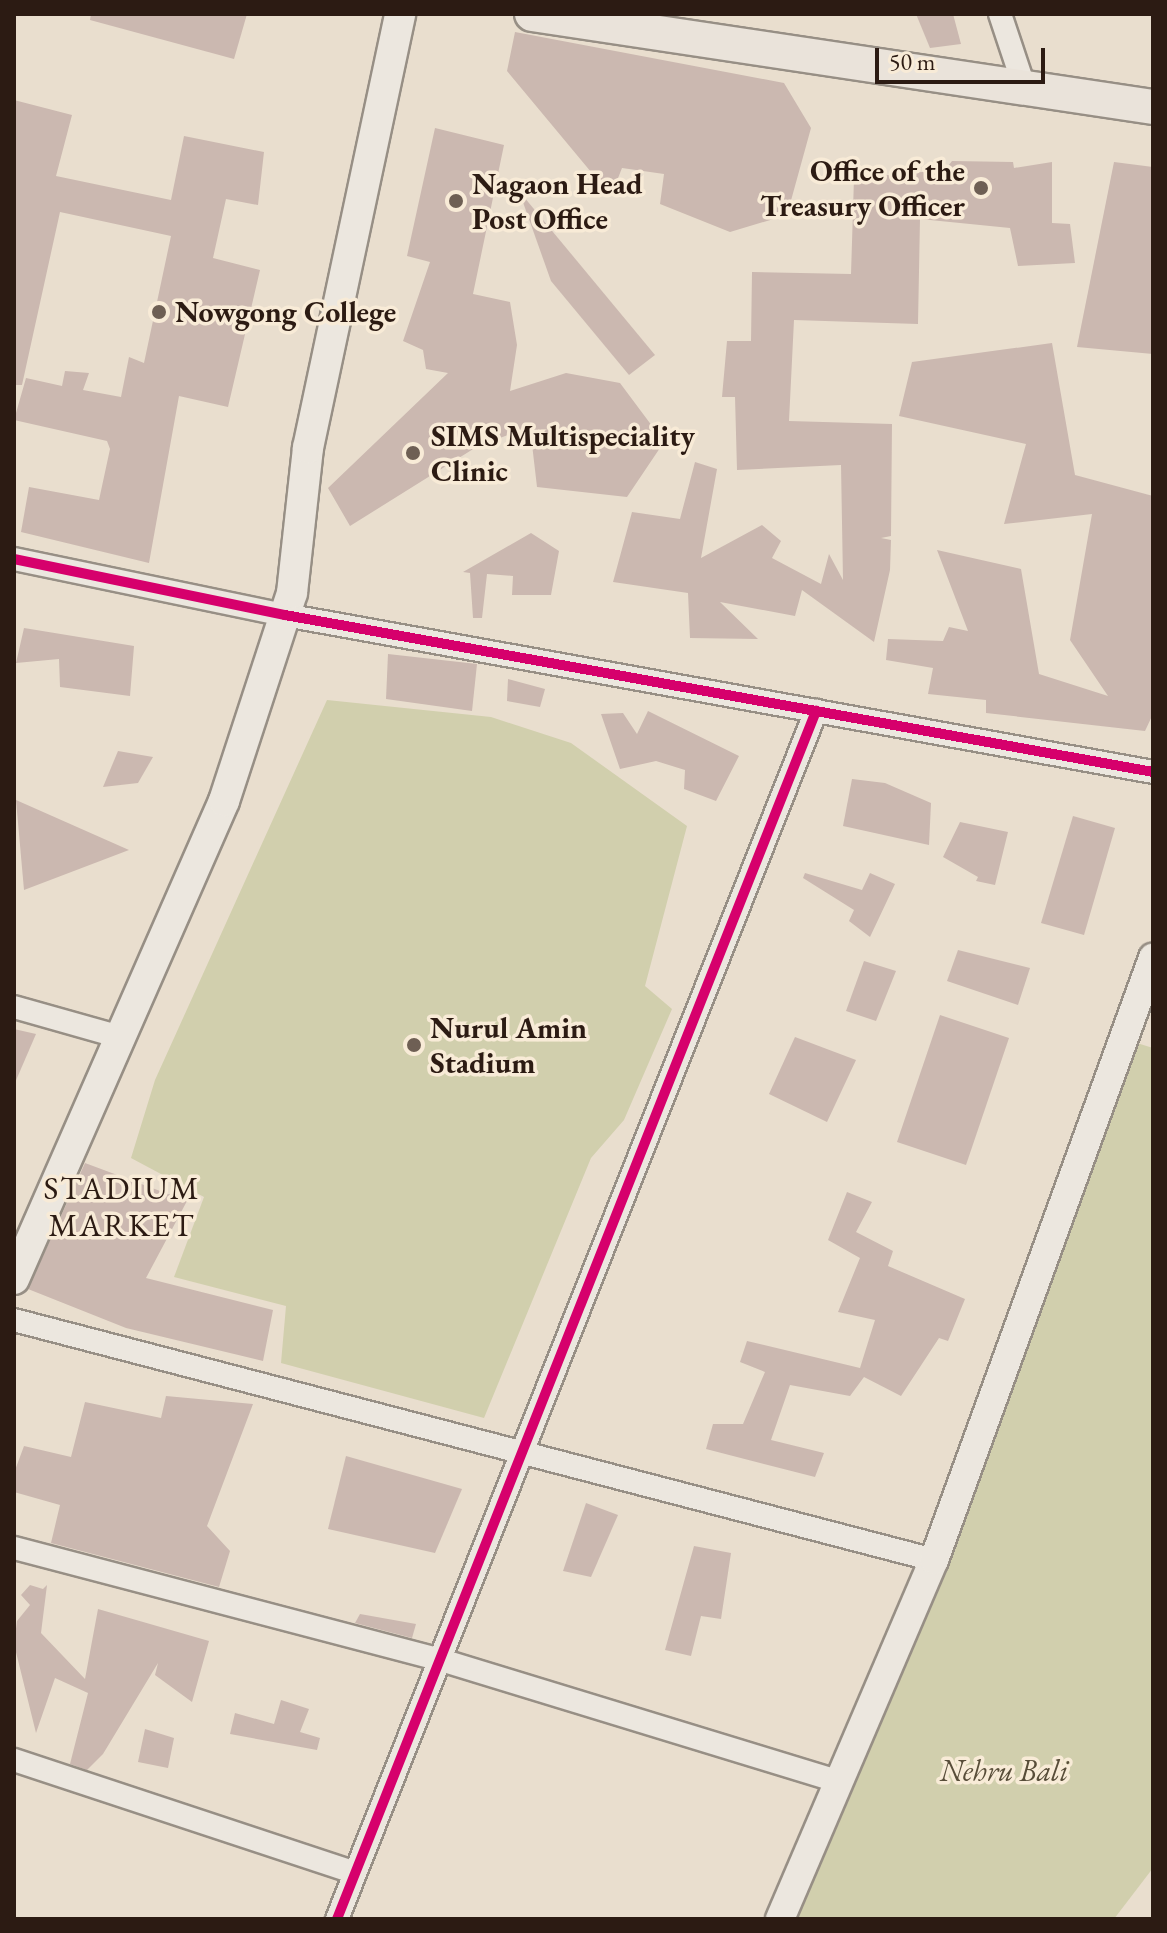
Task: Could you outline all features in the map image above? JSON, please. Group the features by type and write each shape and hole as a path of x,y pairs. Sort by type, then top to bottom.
{"main road":[{"path":"14,1279 224,801 285,615 308,448 400,14"},
{"path":"532,14 1153,107"}],"street":[{"path":"1000,14 1025,89"},
{"path":"14,559 285,615 1153,772"},
{"path":"337,1919 816,711"},
{"path":"780,1919 934,1560 1153,958"},
{"path":"14,1007 120,1037"},
{"path":"14,1320 934,1560"},
{"path":"14,1548 441,1660 839,1782"},
{"path":"14,1760 355,1873"}],"green space":[{"name":"Nurul Amin Stadium","path":"327,700 491,717 571,743 687,826 645,986 672,1009 624,1120 591,1158 484,1418 281,1363 286,1306 174,1277 204,1197 131,1158 155,1080"},
{"name":"Nehru Bali","path":"1124,1039 1153,1048 1153,1868 1114,1919 780,1919"}],"building":[{"path":"91,14 247,14 234,59 90,20"},
{"path":"916,14 953,14 961,44 930,48"},
{"path":"515,32 784,83 811,128 787,215 730,232 660,204 664,174 622,168 611,196 507,71"},
{"path":"14,100 72,115 56,176 171,200 184,136 264,152 258,205 226,199 213,258 260,270 228,407 179,396 149,563 21,532 29,487 99,500 110,449 107,441 14,420 26,378 62,386 65,371 89,373 83,390 121,397 129,357 144,363 171,236 60,212 22,385 14,385"},
{"path":"435,128 504,145 473,294 510,302 517,345 510,391 566,373 620,383 664,442 627,497 537,487 530,427 478,446 350,526 328,488 448,373 426,369 423,350 403,341 430,262 407,256"},
{"path":"952,161 1013,162 1014,168 1052,162 1052,223 1070,224 1075,263 1018,266 1010,228 920,219 918,324 794,320 789,421 892,424 891,536 881,538 891,540 890,570 874,642 802,590 795,616 720,602 758,639 690,638 688,593 613,582 632,512 680,519 695,462 717,469 701,558 762,525 781,541 772,558 821,584 829,554 843,580 841,465 737,470 735,397 722,397 727,341 751,341 752,272 851,274 854,178 945,170"},
{"path":"1114,162 1153,167 1153,354 1077,347"},
{"path":"519,191 655,355 629,375 551,281"},
{"path":"1052,343 1075,475 1153,496 1153,714 1145,731 986,713 986,700 928,694 933,668 886,660 888,639 943,641 949,627 968,631 937,550 1021,569 1039,674 1108,696 1070,640 1092,514 1004,524 1026,444 899,416 912,362"},
{"path":"531,533 559,551 551,595 512,595 513,576 487,574 482,618 473,618 470,573 463,572"},
{"path":"24,628 134,646 130,696 60,687 59,659 16,663"},
{"path":"388,654 477,664 472,711 386,699"},
{"path":"508,679 545,689 540,707 507,701"},
{"path":"648,711 739,756 716,801 684,789 685,770 656,761 620,769 601,714 623,713 637,734"},
{"path":"118,751 153,757 138,783 103,787"},
{"path":"852,779 885,783 931,803 929,845 843,826"},
{"path":"16,800 129,850 24,890"},
{"path":"1073,816 1115,828 1084,935 1041,923"},
{"path":"960,822 1008,832 995,885 976,881 978,877 943,857"},
{"path":"805,873 862,890 870,873 895,884 870,937 849,921 854,910 803,878"},
{"path":"958,950 1030,968 1018,1005 947,981"},
{"path":"864,961 896,971 876,1021 846,1011"},
{"path":"940,1015 1009,1038 966,1165 897,1142"},
{"path":"14,1029 36,1034 14,1085"},
{"path":"795,1037 856,1060 827,1122 769,1094"},
{"path":"85,1163 187,1201 146,1278 273,1310 263,1361 126,1328 28,1289"},
{"path":"847,1192 872,1202 856,1232 893,1251 888,1266 965,1299 948,1341 939,1338 901,1396 864,1377 850,1396 790,1385 771,1440 824,1453 815,1477 706,1449 713,1424 743,1424 765,1372 740,1362 747,1341 860,1368 875,1320 838,1312 860,1258 828,1240"},
{"path":"166,1396 253,1404 207,1526 230,1551 219,1587 51,1543 60,1505 14,1492 14,1473 24,1446 71,1457 85,1402 161,1418"},
{"path":"346,1456 462,1489 435,1553 328,1529"},
{"path":"586,1503 618,1515 591,1577 563,1571"},
{"path":"694,1546 731,1553 721,1619 701,1616 691,1656 665,1650"},
{"path":"30,1585 43,1589 47,1585 41,1633 85,1679 98,1609 209,1641 192,1702 155,1675 158,1663 103,1754 87,1770 70,1764 88,1693 55,1678 36,1733 14,1644 17,1621 30,1605 21,1595"},
{"path":"360,1614 416,1624 412,1638 355,1623"},
{"path":"281,1700 309,1709 300,1732 320,1738 317,1750 230,1734 235,1713 274,1724"},
{"path":"145,1729 174,1738 168,1768 138,1762"}],"cycle path":[{"path":"14,559 285,615 1153,772"},
{"path":"337,1919 816,711"}],"place":[{"name":"Office of the Treasury Officer","path":"981,188"},
{"name":"Nagaon Head Post Office","path":"456,201"},
{"name":"Nowgong College","path":"159,312"},
{"name":"SIMS Multispeciality Clinic","path":"413,453"},
{"name":"Nurul Amin Stadium","path":"414,1045"}],"district":[{"name":"STADIUM MARKET","path":"122,1208"}]}
